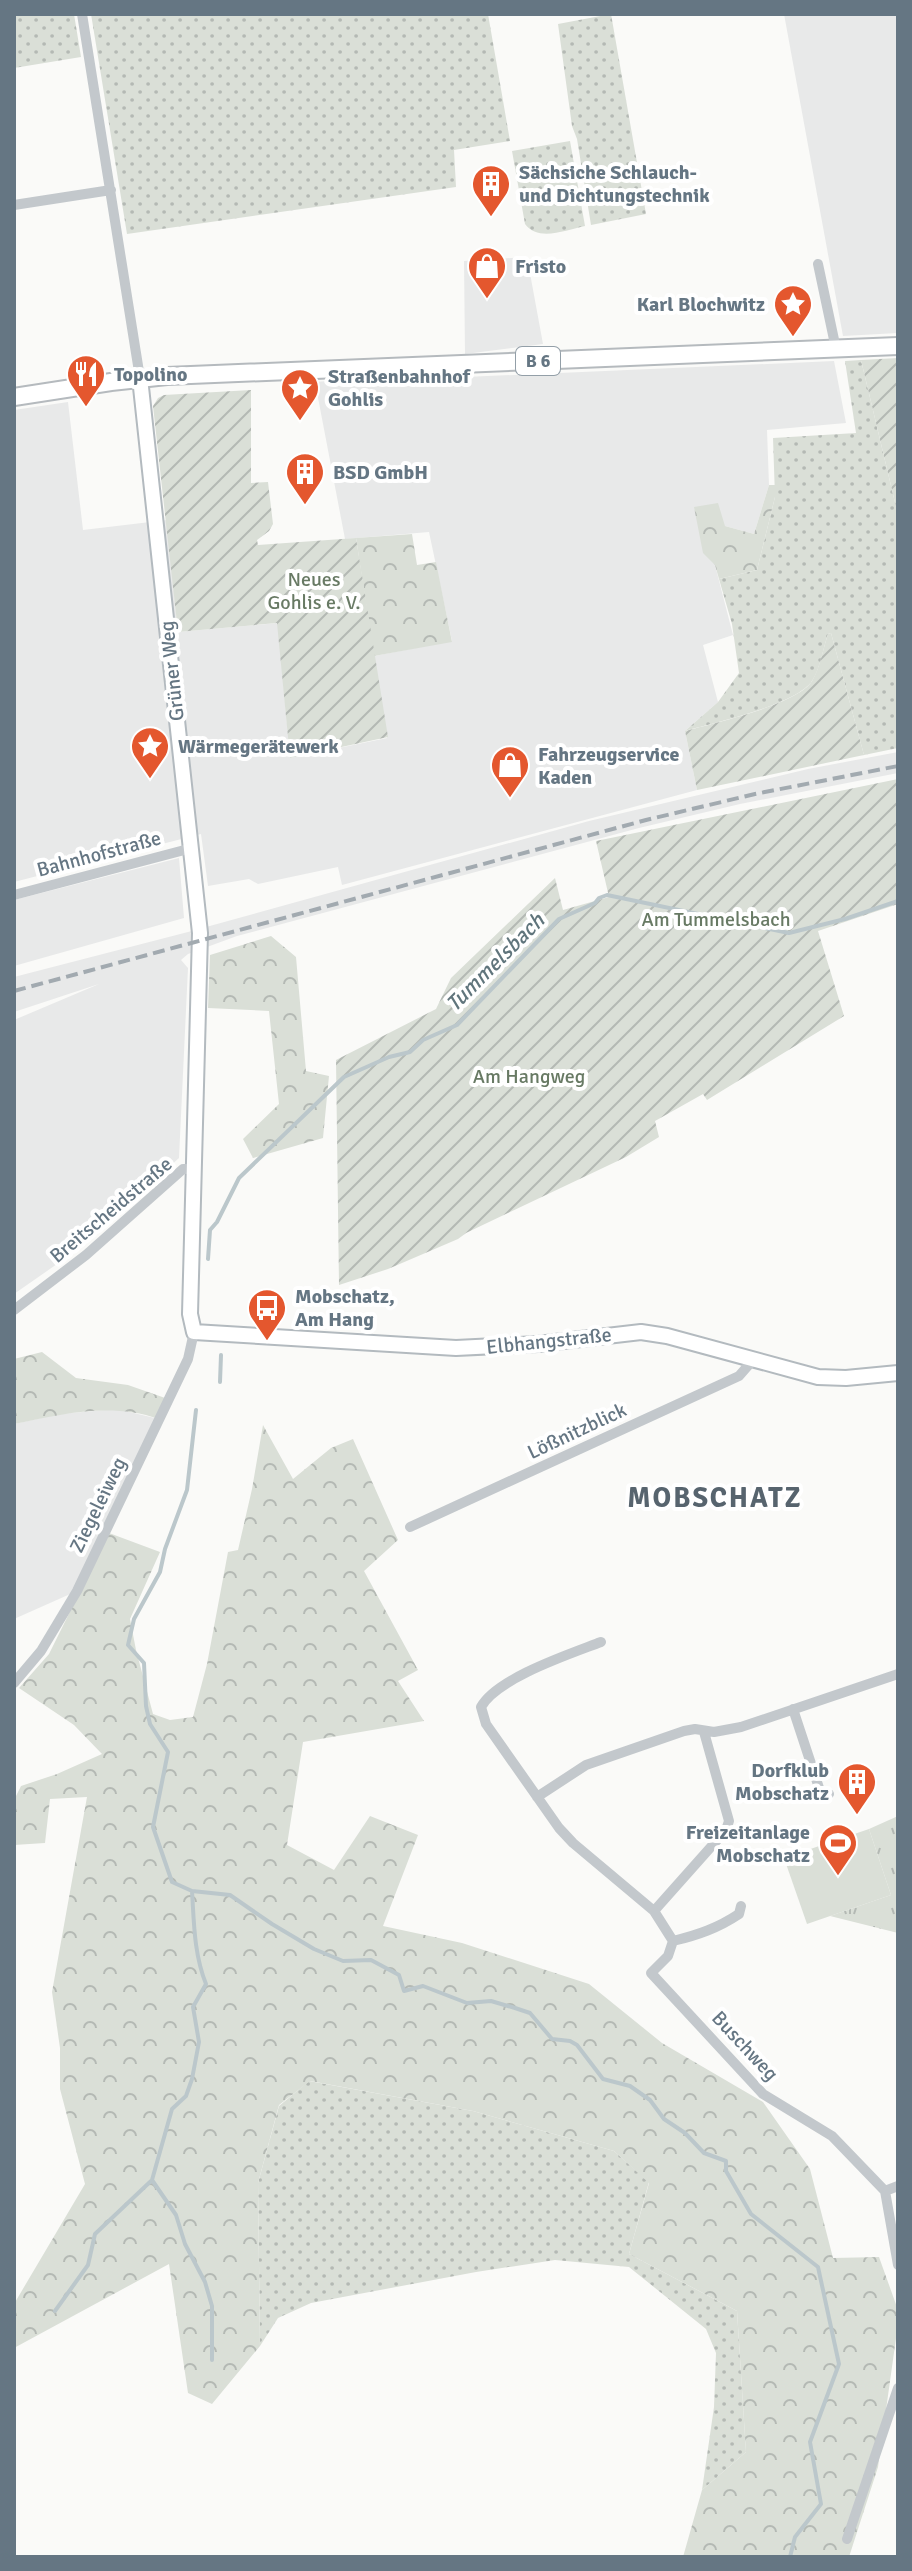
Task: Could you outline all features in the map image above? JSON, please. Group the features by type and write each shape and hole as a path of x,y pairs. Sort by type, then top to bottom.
{"main road":[{"name":"B 6","path":"14,397 140,378 898,346"}],"street":[{"name":"Grüner Weg","path":"82,14 140,378 200,933 190,1314 194,1332"},
{"path":"14,205 111,190"},
{"path":"818,264 836,349"},
{"name":"Bahnhofstraße","path":"14,895 192,848"},
{"name":"Breitscheidstraße","path":"14,1310 86,1255 183,1169 194,1169"},
{"name":"Elbhangstraße","path":"194,1332 456,1348 538,1344 641,1332 831,1378 898,1373"},
{"name":"Ziegeleiweg","path":"14,1683 41,1651 77,1591 188,1359 194,1332"},
{"name":"Lößnitzblick","path":"410,1527 739,1376 753,1360"},
{"path":"601,1642 541,1666 490,1695 481,1707 486,1724 559,1828 654,1911 673,1941 703,1934 725,1923 739,1914 741,1906"},
{"path":"537,1797 586,1765 684,1731 714,1732 741,1727 898,1674"},
{"path":"793,1709 822,1797 829,1794"},
{"path":"654,1911 715,1842 729,1821 704,1732"},
{"name":"Buschweg","path":"673,1941 668,1956 651,1973 763,2094 832,2136 885,2191"},
{"path":"898,2186 885,2191 898,2265"},
{"path":"847,2539 898,2388"}],"shaded area":[{"path":"784,14 898,14 898,333 843,336"},
{"path":"527,257 543,344 465,354 464,261"},
{"path":"834,361 846,423 767,430 769,485 754,534 725,526 715,565 733,635 703,645 718,702 685,731 697,790 342,885 338,867 258,884 249,879 208,886 201,834 14,882 14,410 68,402 83,530 167,520 178,632 278,623 290,758 387,738 374,656 452,641 429,532 345,539 315,382 396,376 397,380"},
{"path":"898,752 898,773 740,804 639,828 237,936 188,954 181,960 188,968 179,1158 80,1248 14,1294 14,1020 99,984 14,1012 14,977 589,821 808,769"},
{"path":"179,858 184,918 14,966 14,900"},
{"path":"117,1409 159,1419 77,1591 14,1619 14,1424 59,1414"}],"green space":[{"path":"14,14 74,14 81,57 14,68"},
{"path":"91,14 488,14 510,141 454,150 456,187 127,234"},
{"path":"611,14 646,214 591,225 577,139 572,126 558,24"},
{"path":"570,141 585,226 545,234 537,232 525,224 512,151"},
{"path":"898,358 898,515 861,360"},
{"path":"861,360 898,515 898,748 864,755 831,633 828,634 815,676 803,690 753,712 685,731 718,702 739,673 732,624 719,579 757,570 775,497 773,438 856,433 845,361"},
{"name":"Neues Gohlis e. V.","path":"251,390 251,483 268,482 273,524 257,540 258,545 356,538 388,737 290,758 277,623 178,632 153,406 164,395"},
{"path":"769,485 775,485 775,497 757,570 719,579 715,565 703,553 694,507 718,503 725,526 754,534"},
{"path":"412,534 417,565 436,562 452,642 374,656 356,538"},
{"path":"831,633 864,755 697,790 685,731 753,712 803,690 815,676 828,634"},
{"path":"898,779 898,904 818,931 844,1016 707,1100 703,1094 655,1121 659,1137 626,1157 458,1239 388,1269 339,1285 336,1060 436,1009 451,978 555,878 563,910 609,897 596,841"},
{"path":"271,936 296,957 306,1071 329,1076 323,1138 253,1158 243,1139 279,1104 269,1011 208,1008 210,955"},
{"path":"42,1352 76,1378 128,1385 168,1399 159,1419 105,1410 14,1424 14,1359"},
{"path":"263,1425 293,1479 331,1448 353,1439 398,1540 364,1571 418,1670 398,1681 424,1721 303,1742 287,1845 334,1870 370,1816 418,1835 383,1926 462,1943 589,1984 662,2043 763,2102 810,2169 833,2258 879,2257 898,2310 878,2467 849,2557 683,2557 702,2490 746,2452 737,2311 629,2254 649,2183 614,2151 473,2111 310,2081 279,2105 258,2183 260,2346 212,2404 188,2393 169,2264 14,2348 14,2304 85,2184 60,2089 60,2048 52,1992 87,1797 50,1799 45,1843 14,1845 14,1800 21,1786 102,1754 74,1725 19,1688 49,1654 109,1533 160,1552 130,1619 136,1650 153,1714 170,1720 193,1717 207,1664 228,1552 238,1550"},
{"path":"898,1816 898,1933 830,1916 891,1895 869,1829"},
{"name":"Freizeitanlage Mobschatz","path":"869,1829 891,1895 807,1924 784,1858"},
{"path":"309,2081 473,2111 614,2151 649,2182 629,2254 737,2311 746,2452 702,2490 714,2407 716,2353 706,2329 629,2267 555,2260 311,2303 278,2318 260,2346 258,2183 279,2106"}],"waterway":[{"name":"Tummelsbach","path":"208,1259 210,1230 239,1178 344,1077 389,1057 410,1052 423,1040 457,1025 559,919 595,903 599,898 607,895 789,933 898,901"},
{"name":"Tummelsbach","path":"220,1382 221,1355"},
{"name":"Tummelsbach","path":"196,1410 187,1490 165,1549 160,1572 134,1619 128,1645 144,1663 150,1724 168,1752 153,1827 172,1882 192,1891 230,1895 314,1949 343,1961 371,1960 399,1975 404,1991 423,1986 467,2003 491,2001 530,2013 552,2039 577,2045 603,2079 630,2086 650,2100 664,2119 685,2133 704,2153 726,2161 726,2171 751,2214 818,2267 839,2364 810,2442 821,2504 795,2537 790,2557"},
{"path":"192,1891 197,1950 206,1984 193,2007 199,2042 192,2079 186,2096 172,2109 152,2180 176,2215 185,2244 205,2282 212,2306 212,2360"},
{"path":"55,2311 88,2265 95,2234 151,2181"}],"railway":[{"path":"14,991 646,820 755,794 898,766"}],"place":[{"name":"Sächsiche Schlauch- und Dichtungstechnik","path":"491,218"},
{"name":"Fristo","path":"487,300"},
{"name":"Karl Blochwitz","path":"793,338"},
{"name":"Topolino","path":"86,408"},
{"name":"Straßenbahnhof Gohlis","path":"300,422"},
{"name":"BSD GmbH","path":"305,506"},
{"name":"Wärmegerätewerk","path":"150,780"},
{"name":"Fahrzeugservice Kaden","path":"510,799"},
{"name":"Mobschatz, Am Hang","path":"267,1342"},
{"name":"Dorfklub Mobschatz","path":"857,1816"},
{"name":"Freizeitanlage Mobschatz","path":"838,1877"}],"district":[{"name":"MOBSCHATZ","path":"715,1498"}],"park label":[{"name":"Am Tummelsbach","path":"716,919"},
{"name":"Am Hangweg","path":"529,1076"}]}
